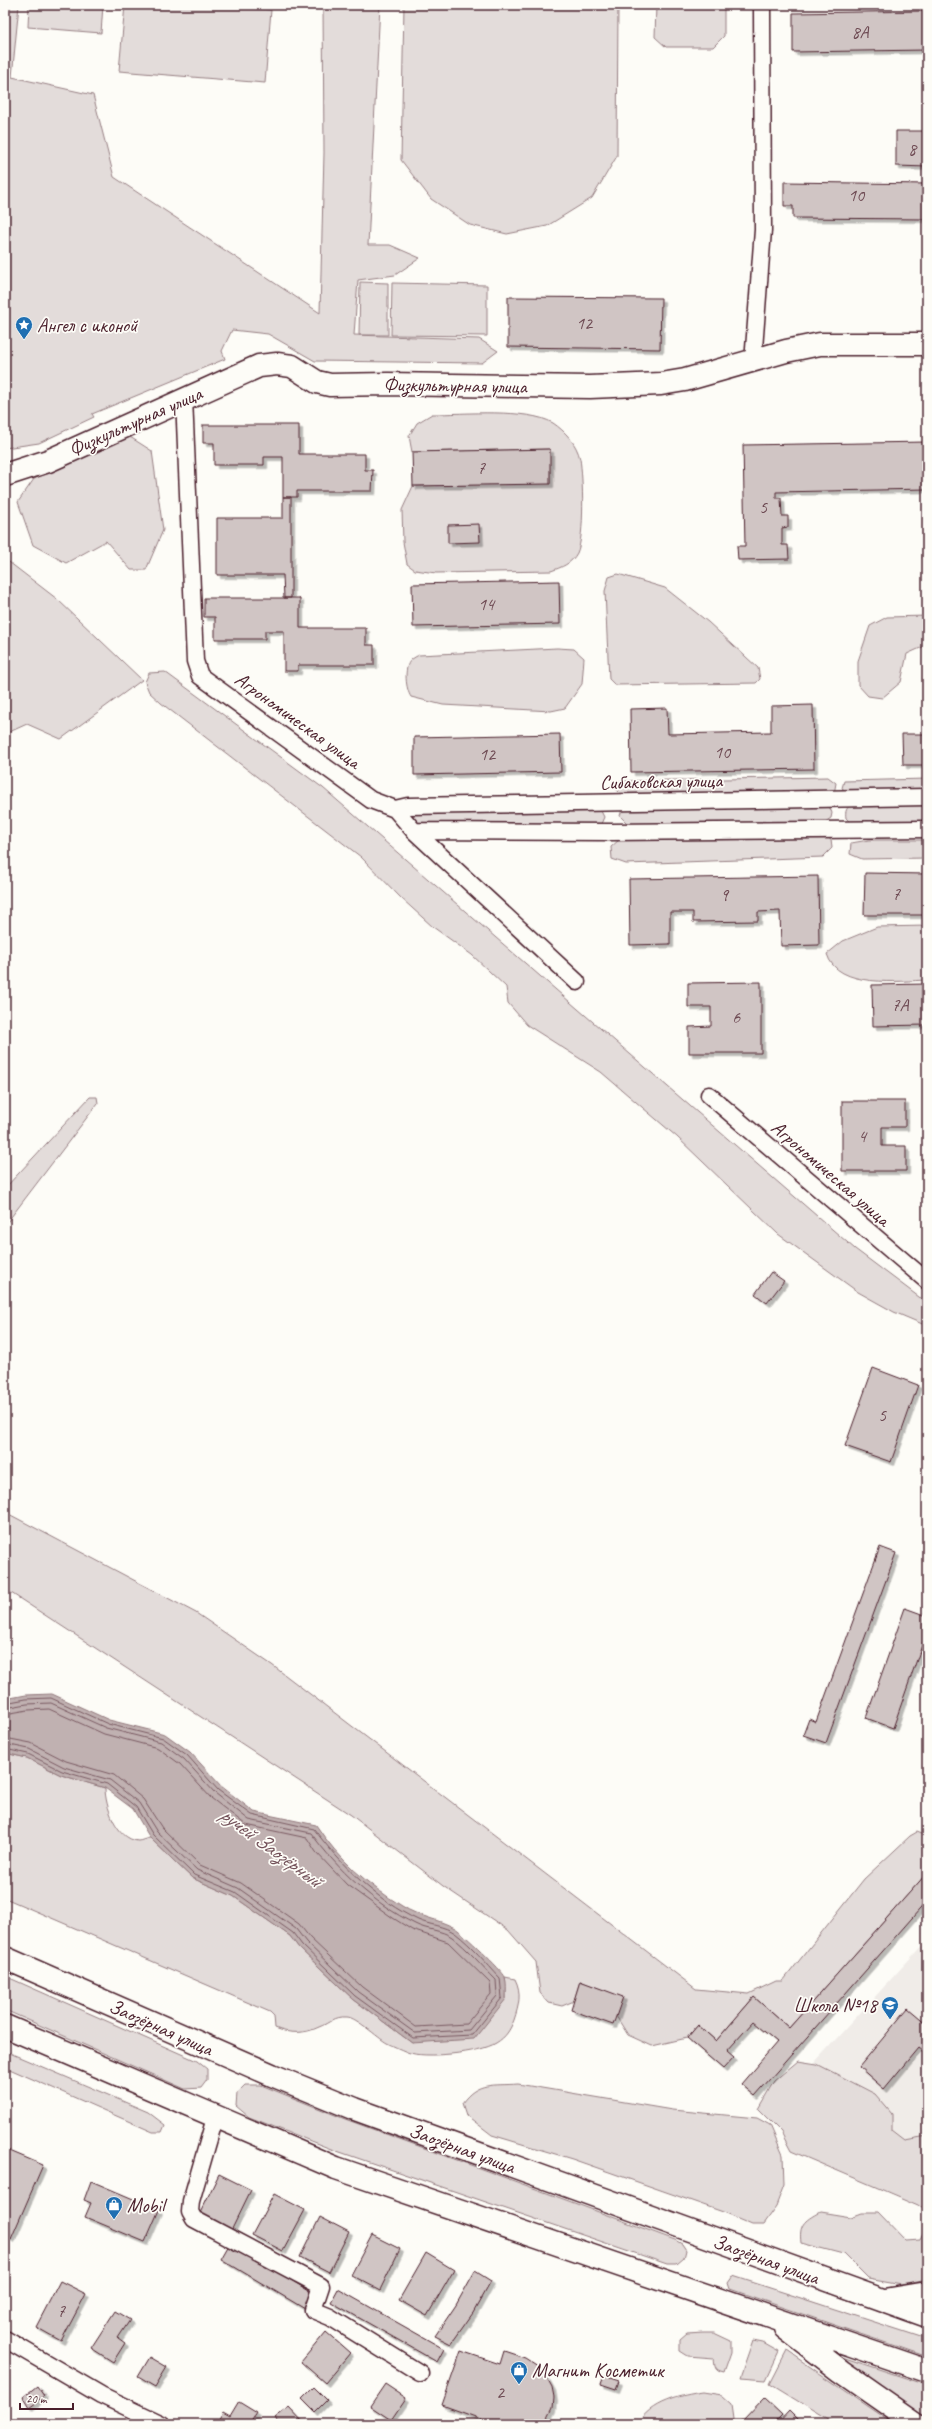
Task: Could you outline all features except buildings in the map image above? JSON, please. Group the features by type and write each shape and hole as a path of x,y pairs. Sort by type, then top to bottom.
{"main road":[{"name":"Физкультурная улица","path":"5,475 21,472 184,398 260,366 277,364 292,366 317,382 330,385 388,384 590,387 661,384 685,380 753,362 786,351 820,344 927,344"},
{"name":"Заозёрная улица","path":"5,1958 272,2075 355,2109 927,2316"},
{"path":"5,2026 215,2118 336,2168 927,2370"},
{"path":"880,2300 927,2293"},
{"path":"770,2316 841,2371 917,2424"}],"street":[{"path":"753,362 763,230 762,5"},
{"name":"Агрономическая улица","path":"184,398 195,661 200,676 371,800 395,809 414,831 577,982"},
{"name":"Сибаковская улица","path":"395,809 408,806 927,798"},
{"path":"414,831 611,832 927,829"},
{"name":"Агрономическая улица","path":"709,1095 927,1281"},
{"path":"215,2118 191,2201 190,2212 194,2219 322,2286 313,2310 330,2317 420,2373"},
{"path":"5,2339 101,2395 162,2424"}],"shaded area":[{"path":"5,5 19,5 12,77 93,95 114,177 320,313 324,153 323,5 380,5 368,245 390,245 420,258 395,275 358,280 354,335 479,339 498,351 482,363 315,361 268,334 232,330 222,351 225,359 92,414 94,417 39,443 5,448"},
{"path":"29,5 103,5 101,33 28,27"},
{"path":"125,5 209,5 271,10 265,83 119,71"},
{"path":"404,5 618,5 617,156 592,198 547,226 507,234 470,225 431,199 401,160"},
{"path":"656,5 724,5 724,36 713,47 666,47 655,37"},
{"path":"360,282 388,283 388,335 359,335"},
{"path":"392,283 487,285 487,336 391,335"},
{"path":"495,413 528,415 542,418 553,423 566,434 578,453 582,479 583,506 580,545 572,560 551,571 436,573 415,570 407,564 403,542 402,510 413,486 550,483 549,449 412,452 409,436 417,423 432,414"},
{"path":"130,437 152,451 163,530 146,570 131,570 106,541 66,563 33,545 18,502 34,479"},
{"path":"5,559 57,599 142,680 61,739 27,724 5,734"},
{"path":"618,574 665,588 708,622 758,668 760,679 756,683 615,685 609,679 605,591 609,577"},
{"path":"927,616 927,645 907,654 901,682 882,698 868,696 858,685 858,661 870,626 887,617"},
{"path":"557,648 574,649 584,658 582,684 565,708 551,711 443,705 411,697 409,694 406,678 408,663 419,655"},
{"path":"165,672 323,788 855,1249 927,1303 927,1326 894,1312 858,1292 778,1234 677,1137 601,1072 527,1025 508,1003 506,987 472,955 433,927 401,898 361,857 161,703 149,692 145,682 149,673"},
{"path":"828,777 836,783 834,794 624,797 616,789 620,781"},
{"path":"927,779 927,793 847,792 842,788 844,781"},
{"path":"927,804 927,822 850,822 846,818 846,810 852,805"},
{"path":"825,806 830,808 832,813 831,818 825,822 628,824 620,816 622,809"},
{"path":"593,808 601,811 604,817 601,824 422,826 414,821 413,818 413,813"},
{"path":"822,834 831,840 832,848 823,857 626,864 612,859 611,847 619,840"},
{"path":"869,840 927,840 927,858 862,859 850,854 851,843"},
{"path":"927,926 927,980 886,981 856,978 843,973 833,965 827,954 843,941 877,927"},
{"path":"90,1097 97,1097 98,1103 5,1225 5,1188"},
{"path":"5,1512 196,1613 272,1665 696,1989 749,1994 776,1981 783,1981 864,1879 910,1836 917,1832 927,1836 927,1873 789,2028 754,1997 716,2041 698,2025 687,2038 652,2046 628,2035 616,2016 622,1998 580,1981 574,2001 562,2006 549,2003 540,1993 536,1962 508,1930 443,1886 351,1815 5,1589"},
{"path":"5,1753 27,1758 61,1775 105,1788 107,1803 113,1820 118,1828 130,1839 138,1841 150,1838 192,1878 233,1896 290,1936 299,1948 353,1999 412,2043 506,1999 505,1977 515,1979 519,1994 518,2004 511,2027 502,2038 488,2047 478,2050 438,2055 415,2054 407,2052 387,2043 356,2020 347,2017 335,2019 314,2029 303,2032 280,2030 275,2028 274,2016 270,2012 5,1898"},
{"name":"Школа №18","path":"927,1940 927,2192 780,2100"},
{"path":"5,1976 197,2061 207,2069 207,2080 201,2088 185,2089 5,2010"},
{"path":"5,2051 148,2112 165,2125 162,2132 153,2132 5,2067"},
{"path":"798,2061 817,2064 875,2094 892,2114 892,2130 905,2140 927,2136 927,2212 918,2205 791,2151 781,2132 758,2109 774,2081"},
{"path":"518,2084 672,2110 757,2118 770,2125 783,2155 784,2185 776,2206 763,2224 752,2224 726,2213 572,2159 492,2135 466,2115 462,2103 474,2091 487,2086"},
{"path":"245,2085 261,2085 345,2119 675,2240 682,2244 686,2250 684,2258 677,2264 667,2264 331,2149 249,2117 236,2106 237,2093"},
{"path":"820,2212 851,2217 862,2213 879,2213 906,2241 920,2240 927,2226 927,2280 902,2285 868,2279 843,2254 801,2243 803,2224"},
{"path":"733,2276 927,2339 927,2357 730,2289 728,2283"},
{"path":"714,2333 731,2341 731,2353 724,2373 717,2370 714,2358 688,2356 680,2351 680,2340 687,2334"},
{"path":"753,2341 763,2343 779,2352 766,2380 740,2378"},
{"path":"787,2351 894,2424 835,2424 770,2384"},
{"path":"842,2357 927,2385 927,2420 853,2367"},
{"path":"703,2392 722,2395 732,2404 734,2418 732,2424 638,2424 643,2416 650,2410 666,2401 685,2395"}],"water":[{"name":"ручей Заозёрный","path":"52,1694 109,1720 165,1734 190,1752 221,1786 254,1812 316,1825 334,1849 354,1870 389,1898 408,1910 442,1922 459,1931 503,1973 506,1985 506,1999 474,2039 412,2043 353,1999 299,1948 290,1936 233,1896 192,1878 150,1838 133,1809 105,1788 61,1775 27,1758 5,1753 5,1699 26,1695"}],"place":[{"name":"Ангел с иконой","path":"24,340"},
{"name":"Школа №18","path":"890,2020"},
{"name":"Mobil","path":"114,2220"},
{"name":"Магнит Косметик","path":"519,2385"}]}
